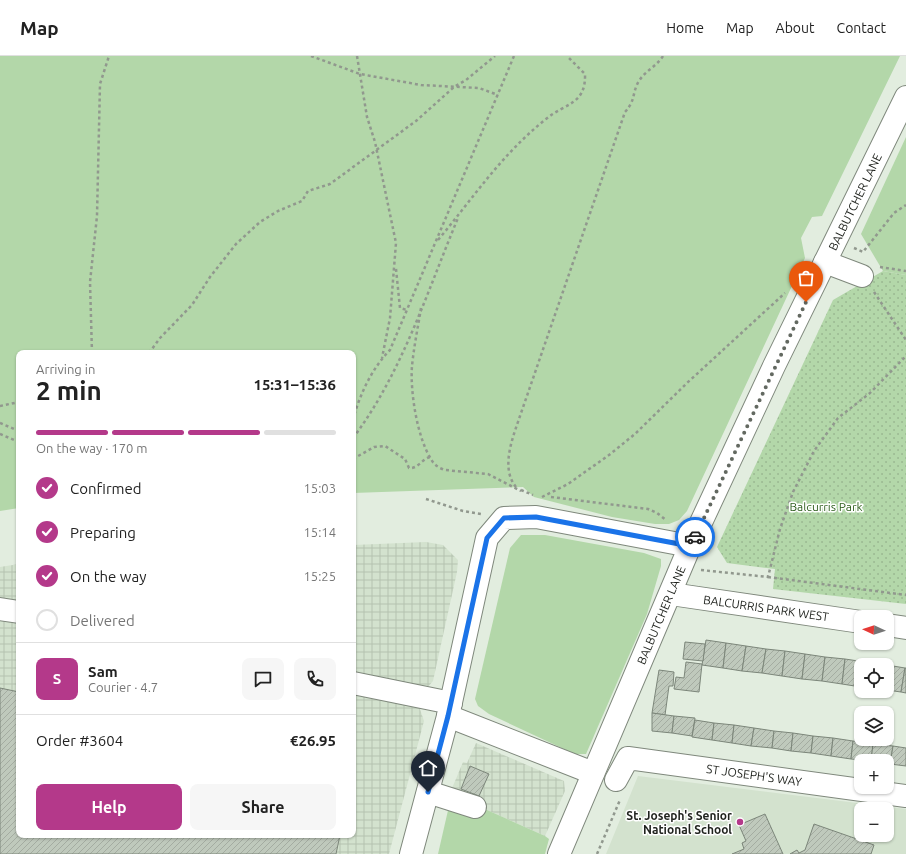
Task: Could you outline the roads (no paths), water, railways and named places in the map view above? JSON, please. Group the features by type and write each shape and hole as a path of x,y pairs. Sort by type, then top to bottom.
{"street":[{"name":"BALBUTCHER LANE","path":"559,854 671,594 690,546 825,262 906,97"},
{"path":"825,262 862,276"},
{"path":"411,854 449,710 487,538 504,518 536,517 690,546"},
{"name":"BALCURRIS PARK WEST","path":"671,594 686,598 854,621"},
{"path":"0,609 16,612"},
{"path":"894,626 906,628"},
{"path":"356,684 449,710 593,773"},
{"name":"ST JOSEPH'S WAY","path":"620,787 628,758 906,796"},
{"path":"428,792 475,807"}],"place":[{"name":"St. Joseph's Senior National School","path":"740,822"}],"park label":[{"name":"Balcurris Park","path":"826,506"}]}
